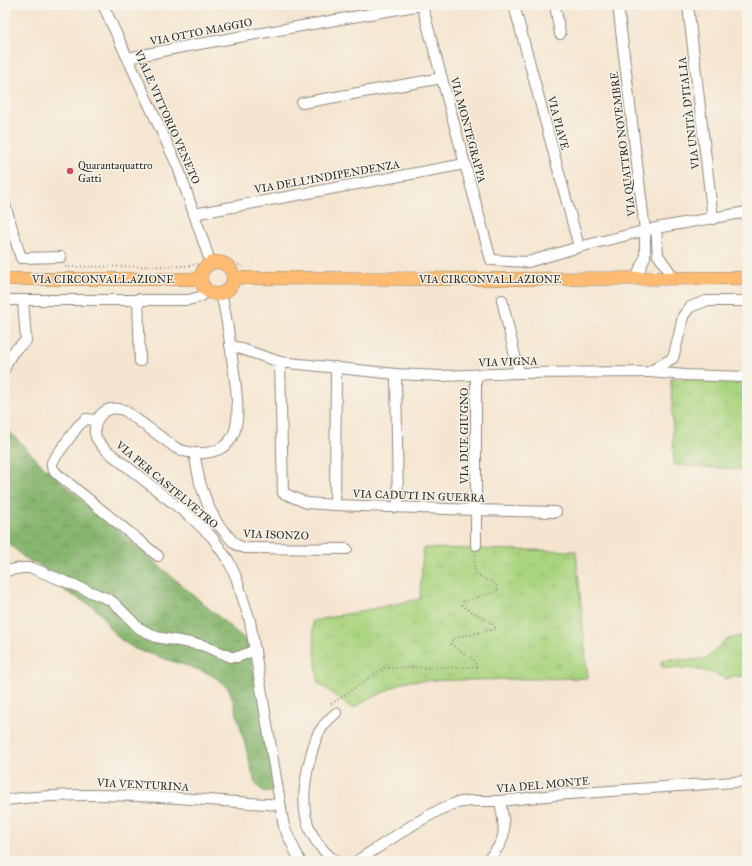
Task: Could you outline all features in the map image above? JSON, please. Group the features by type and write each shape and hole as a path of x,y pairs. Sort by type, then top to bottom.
{"main road":[{"path":"208,263 225,265 230,271 232,278 230,288 221,294 214,294 208,291 203,286 201,279 204,268 208,263"},
{"name":"VIA CIRCONVALLAZIONE","path":"232,278 747,278"},
{"name":"VIA CIRCONVALLAZIONE","path":"5,279 201,279"}],"street":[{"name":"VIALE VITTORIO VENETO","path":"103,5 178,166 208,263"},
{"name":"VIA OTTO MAGGIO","path":"128,58 182,47 421,5"},
{"name":"VIA MONTEGRAPPA","path":"421,5 491,260 528,262 579,247"},
{"name":"VIA PIAVE","path":"514,5 579,247"},
{"path":"555,5 560,34"},
{"name":"VIA QUATTRO NOVEMBRE","path":"618,5 645,231 645,257 636,278"},
{"name":"VIA UNITÀ D'ITALIA","path":"688,5 713,219"},
{"path":"302,103 442,78"},
{"name":"VIA DELL'INDIPENDENZA","path":"194,214 465,164"},
{"path":"5,204 21,258 60,262"},
{"path":"579,247 656,228 747,212"},
{"path":"656,228 658,255 674,278"},
{"path":"5,300 188,300 200,297 208,291"},
{"path":"158,556 56,472 52,467 52,462 78,426 86,419 96,420 102,413 110,408 124,410 176,448 185,452 208,453 226,444 236,429 236,395 227,315 221,294"},
{"path":"138,299 140,361"},
{"path":"5,368 8,359 15,349 26,341 22,300"},
{"path":"502,300 519,373"},
{"name":"VIA VIGNA","path":"230,345 280,362 396,374 441,376 519,373 649,372 673,358 680,335 683,316 690,307 706,301 747,301"},
{"name":"VIA CADUTI IN GUERRA","path":"280,362 283,493 307,503 335,505 556,512"},
{"path":"335,505 336,368"},
{"path":"649,372 747,377"},
{"path":"396,374 398,507"},
{"name":"VIA DUE GIUGNO","path":"476,375 476,545"},
{"name":"VIA PER CASTELVETRO","path":"96,420 94,428 95,435 106,450 192,518 212,537 228,560 236,577 250,621 284,827 300,861"},
{"name":"VIA ISONZO","path":"194,453 200,483 213,517 234,543 245,548 347,548"},
{"path":"5,571 32,568 108,599 113,602 139,628 156,636 202,645 230,657 238,657 255,650"},
{"path":"335,861 318,844 311,832 305,813 303,799 304,784 315,740 322,726 336,713"},
{"name":"VIA DEL MONTE","path":"357,861 414,824 443,808 470,801 500,801 555,795 747,781"},
{"name":"VIA VENTURINA","path":"5,800 31,797 96,794 280,805"},
{"path":"486,861 501,844 503,836 505,826 500,801"}],"path":[{"path":"60,262 190,266 208,263"},
{"path":"336,713 330,705 383,668 477,666 474,660 451,644 453,640 458,638 496,630 492,624 472,613 462,605 464,601 495,592 498,589 494,583 479,576 476,572 476,545"}],"green space":[{"path":"671,379 747,379 747,470 674,465"},
{"path":"5,427 44,467 248,642 276,791 264,791 255,783 229,689 211,675 197,669 135,649 120,639 110,629 102,615 92,606 65,591 50,573 38,564 27,560 5,540"},
{"path":"423,548 576,551 588,678 406,681 352,708 318,683 312,621 420,599"},
{"path":"747,636 747,675 725,679 705,671 661,666 662,660 695,660 708,657 725,640"}],"place":[{"name":"Quarantaquattro Gatti","path":"70,171"}]}
